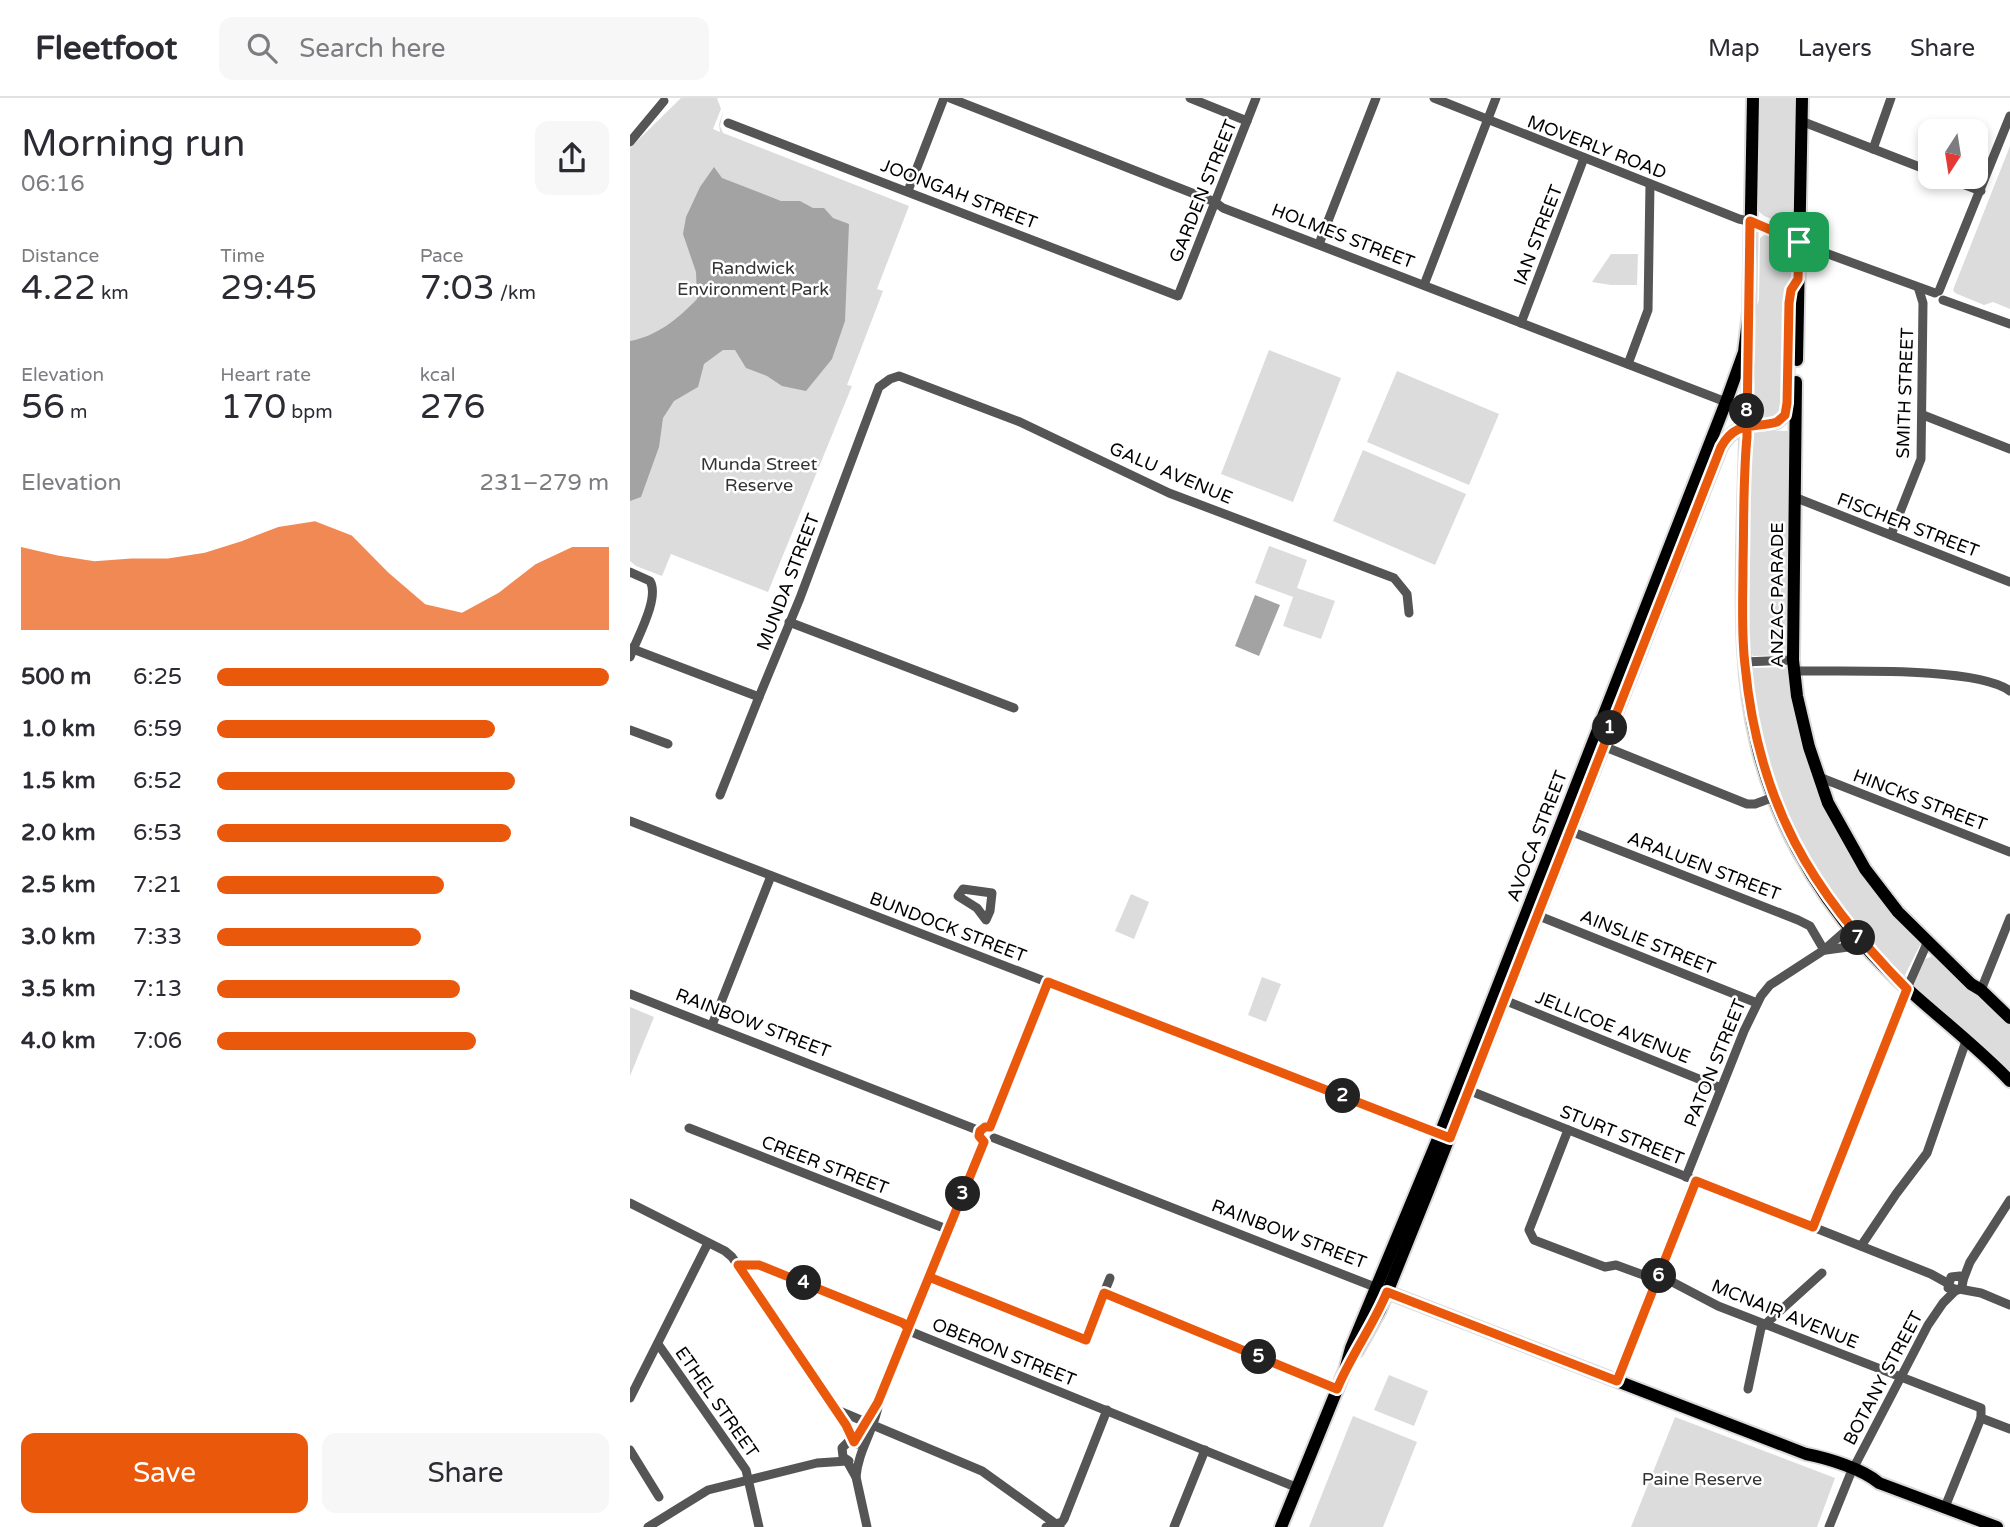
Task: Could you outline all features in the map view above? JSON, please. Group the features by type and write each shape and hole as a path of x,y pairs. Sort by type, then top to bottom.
{"main road":[{"name":"ANZAC PARADE","path":"1753,98 1742,600 1744,662 1756,738 1774,797 1807,866 1849,928 1907,989 2010,1081"},
{"name":"ANZAC PARADE","path":"1802,98 1793,666 1802,720 1819,777 1837,822 1864,869 1898,912 1971,984 2010,1018"},
{"path":"1721,447 1731,433 1747,425 1773,424 1785,415 1788,393 1789,303 1791,290 1798,279"},
{"name":"AVOCA STREET","path":"1282,1527 1345,1370 1380,1310 1382,1290 1464,1088 1673,552 1744,352 1749,312"},
{"path":"1721,447 1730,442 1738,442 1745,453"},
{"name":"AVOCA STREET","path":"1673,552 1721,447"},
{"name":"RAINBOW STREET","path":"1382,1290 1852,1472 1870,1482 1997,1527"}],"street":[{"path":"630,142 663,99 670,102 674,98"},
{"path":"908,191 944,98"},
{"name":"HOLMES STREET","path":"950,98 1215,202 1223,208 1726,402"},
{"path":"1190,98 1247,121"},
{"name":"GARDEN STREET","path":"1178,296 1256,98"},
{"path":"1319,243 1376,98"},
{"name":"MOVERLY ROAD","path":"1434,98 1916,288 1940,294 1958,304 2010,324"},
{"path":"1424,285 1496,98"},
{"path":"1873,149 1891,98"},
{"path":"1940,294 2010,116"},
{"path":"1801,121 1918,166"},
{"name":"JOONGAH STREET","path":"728,122 1178,296"},
{"name":"IAN STREET","path":"1521,323 1584,158"},
{"path":"1628,364 1648,310 1650,184"},
{"path":"1976,189 1981,191"},
{"name":"SMITH STREET","path":"1891,535 1921,459 1923,303 1916,288"},
{"name":"GALU AVENUE","path":"899,376 1020,422 1169,493 1394,578 1408,594 1409,613"},
{"name":"MUNDA STREET","path":"720,795 879,387 899,376"},
{"path":"1923,415 2010,449"},
{"name":"FISCHER STREET","path":"1794,497 2010,582"},
{"path":"630,572 644,577 652,584 652,602 631,651 760,695"},
{"path":"789,622 1014,708"},
{"path":"1744,662 1939,674 1987,682 2010,691"},
{"path":"630,730 668,744"},
{"path":"1598,744 1747,804 1774,797"},
{"name":"HINCKS STREET","path":"1819,777 2010,852"},
{"name":"BUNDOCK STREET","path":"630,821 1445,1136"},
{"name":"ARALUEN STREET","path":"1565,829 1798,920 1810,926 1824,950"},
{"path":"712,1025 771,876"},
{"name":"AINSLIE STREET","path":"1532,913 1757,1003"},
{"path":"1981,990 2010,918"},
{"name":"PATON STREET","path":"1617,1381 1658,1278 1721,1088 1757,1003 1770,985 1824,950 1849,928"},
{"path":"1813,1227 1928,942"},
{"name":"PATON STREET","path":"1824,950 1863,945"},
{"path":"984,1142 979,1136 985,1129 1048,982"},
{"name":"RAINBOW STREET","path":"630,993 985,1129"},
{"name":"JELLICOE AVENUE","path":"1499,998 1721,1088"},
{"path":"1861,1246 1927,1153 1966,1041"},
{"name":"STURT STREET","path":"1464,1088 2010,1305"},
{"name":"CREER STREET","path":"689,1128 948,1230"},
{"path":"984,1142 994,1138 994,1132 985,1129"},
{"name":"MCNAIR AVENUE","path":"1568,1130 1529,1230 1534,1240 1605,1266 1616,1265 1658,1278 1718,1306 1981,1408 1981,1418"},
{"name":"RAINBOW STREET","path":"994,1138 1382,1290"},
{"path":"856,1477 860,1455 878,1402 984,1142"},
{"name":"BOTANY STREET","path":"1829,1527 1852,1472 1928,1325 2010,1200"},
{"name":"OBERON STREET","path":"630,1203 725,1251 738,1265 759,1265 903,1323 914,1333 1297,1488"},
{"path":"630,1398 708,1243"},
{"path":"738,1265 839,1414 860,1455"},
{"path":"1748,1388 1761,1328 1822,1273"},
{"path":"929,1277 1086,1340 1110,1278"},
{"path":"1104,1293 1337,1389"},
{"name":"ETHEL STREET","path":"658,1344 746,1470 759,1527"},
{"path":"839,1414 870,1424 982,1471 1054,1526 1064,1519 1107,1410"},
{"path":"839,1414 842,1455 856,1477 867,1527"},
{"path":"1945,1507 1981,1418 2010,1429"},
{"path":"817,1463 848,1442 854,1442 870,1424"},
{"path":"630,1450 659,1497"},
{"path":"1174,1527 1205,1450"},
{"path":"648,1527 663,1523 708,1490 817,1463 853,1462 860,1455"}],"green space":[{"name":"Randwick Environment Park","path":"681,98 717,98 721,109 713,129 720,132 719,124 723,112 720,126 723,133 909,206 877,289 883,291 847,385 852,386 768,592 671,554 662,576 630,561 630,148"},
{"path":"1760,98 1795,98 1792,227 1764,216 1757,210"},
{"path":"2010,146 2010,309 1993,302 1984,305 1953,290"},
{"path":"1768,232 1788,240 1793,252 1792,272 1787,289 1784,402 1777,417 1755,420 1752,416 1754,314 1759,300 1760,238"},
{"path":"1611,254 1638,254 1637,285 1592,282"},
{"path":"1269,350 1341,378 1293,502 1221,474"},
{"path":"1397,371 1499,414 1469,485 1367,442"},
{"path":"1752,430 1789,431 1789,655 1753,656 1747,635"},
{"path":"1363,450 1466,494 1435,565 1333,521"},
{"path":"1269,546 1307,560 1297,588 1335,601 1321,639 1283,626 1293,597 1255,583"},
{"path":"1790,667 1828,809 1844,848 1866,879 1918,939 1920,945 1905,975 1899,975 1845,915 1807,857 1780,798 1762,736 1750,668"},
{"path":"1131,894 1149,902 1134,939 1115,931"},
{"path":"1936,955 2010,1025 2010,1075 1912,989 1925,959"},
{"path":"1262,977 1281,984 1266,1022 1248,1015"},
{"path":"630,1007 654,1017 630,1076"},
{"path":"1389,1375 1428,1391 1414,1426 1374,1410"},
{"path":"1353,1416 1417,1442 1383,1527 1309,1527"},
{"name":"Paine Reserve","path":"1675,1417 1835,1478 1817,1527 1631,1527"}],"shaded area":[{"path":"714,167 722,178 781,201 800,201 813,208 824,208 833,218 849,224 845,321 832,359 806,391 782,386 767,376 746,368 735,350 723,350 704,364 698,387 674,401 663,418 659,447 641,497 630,501 630,341 666,326 697,299 696,272 683,234 686,217 700,187"},
{"path":"1255,595 1280,605 1259,656 1235,646"}],"route":[{"path":"1799,242 1750,221 1749,312 1747,425 1747,437 1742,600 1748,691 1762,763 1797,848 1817,883 1849,928 1907,989 1813,1227 1696,1181 1617,1381 1387,1292 1337,1389 1104,1293 1086,1340 929,1277 908,1328 903,1323 759,1265 738,1265 846,1425 855,1443 878,1402 915,1313 929,1277 984,1142 979,1136 980,1131 990,1127 1048,982 1450,1138 1721,447 1731,433 1747,425 1767,425 1777,422 1785,415 1788,393 1789,303 1791,290 1798,279 1799,242"}],"park label":[{"name":"Munda Street Reserve","path":"759,474"}]}
